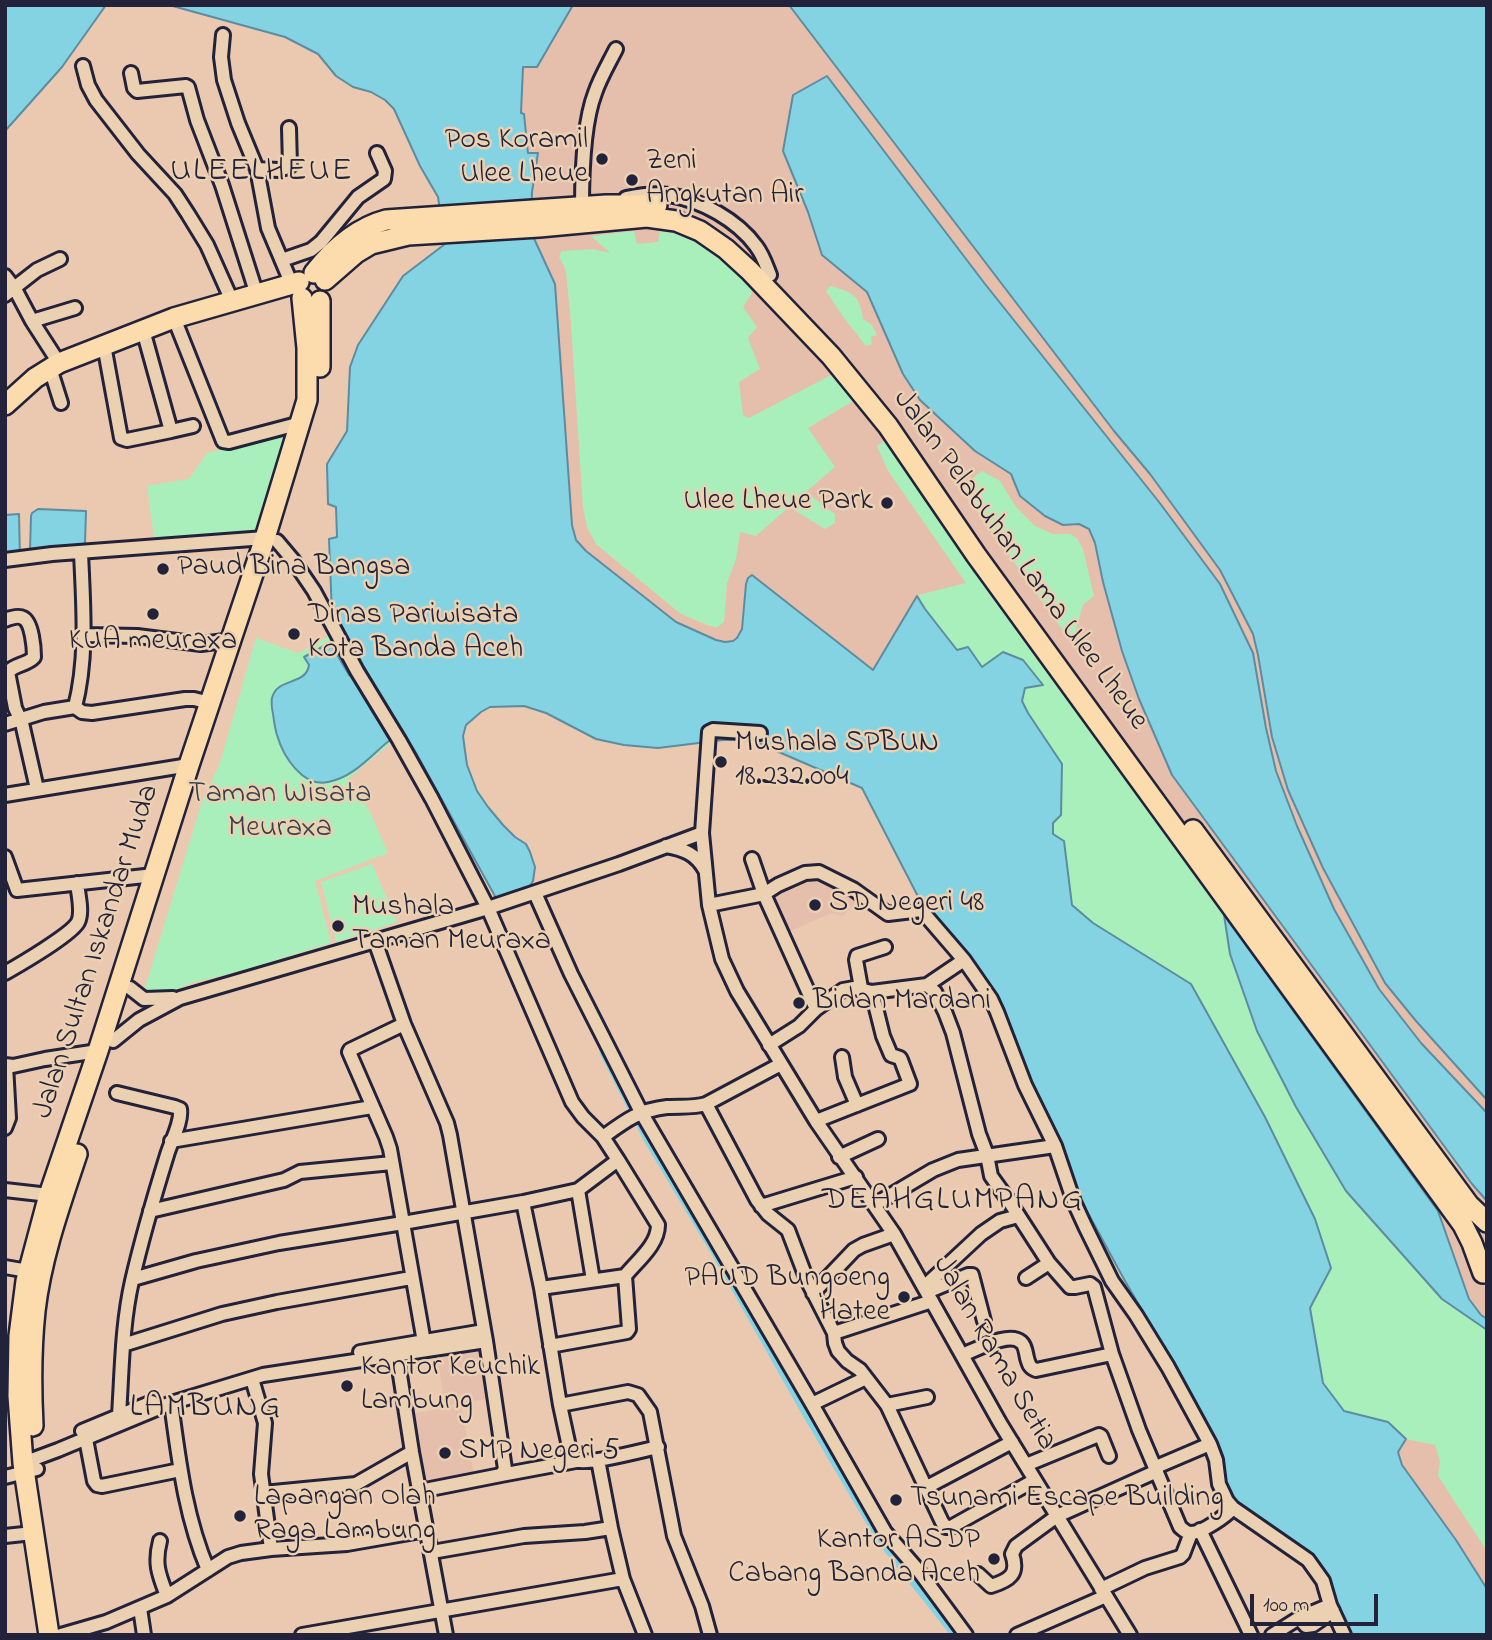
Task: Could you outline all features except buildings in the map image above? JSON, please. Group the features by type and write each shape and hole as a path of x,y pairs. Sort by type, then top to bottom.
{"highway":[{"name":"Jalan Pelabuhan Lama Ulee Lheue","path":"540,219 582,207 606,205 664,206 692,214 728,236 770,275 840,348 1469,1205 1487,1222"},
{"name":"Jalan Pelabuhan Lama Ulee Lheue","path":"309,287 376,242 437,225 647,217 676,220 700,231 726,249 893,422 976,555 1463,1225 1486,1272"},
{"path":"5,405 35,378 55,366 174,317 257,295 309,287"},
{"name":"Jalan Sultan Iskandar Muda","path":"61,1635 12,1398 28,1271 49,1195 130,988 271,540 307,400 309,287"},
{"name":"Jalan Sultan Iskandar Muda","path":"49,1635 33,1533 26,1464 35,1311 41,1273 154,875 232,640 313,426 320,379 309,287"}],"street":[{"path":"223,35 221,57 224,80 257,169 265,218 282,260 309,287"},
{"path":"582,207 591,106 616,49"},
{"path":"83,66 88,85 96,100 138,154 171,189 188,214 207,245 232,301"},
{"path":"131,73 137,91 188,87 257,295"},
{"path":"257,169 279,170 290,166 289,128"},
{"path":"282,260 311,250 321,242 358,197 384,179 385,171 377,153"},
{"path":"10,292 37,270 60,259"},
{"path":"5,276 10,292 32,321 55,366 61,403"},
{"path":"32,321 75,308"},
{"path":"174,317 223,441 229,442 301,423"},
{"path":"143,330 171,431"},
{"path":"104,345 121,438 127,440 193,426"},
{"path":"5,559 271,540 293,560 314,591 490,907 572,1102 603,1137 658,1225 653,1243 625,1276 541,1288"},
{"path":"75,707 79,692 84,635 81,552"},
{"path":"5,620 22,617 29,624 34,657 31,662 20,664 8,673 37,789"},
{"path":"84,635 137,636 201,644 232,640"},
{"path":"5,724 44,712 75,707 82,712 92,713 185,699 211,703"},
{"name":"Jalan Rama Setia","path":"760,733 709,732 702,833 709,905 726,970 816,1121 894,1234 1012,1442 1130,1635"},
{"path":"5,795 190,765"},
{"path":"5,1128 9,1118 6,1065 13,1066 106,1046 139,1020 180,998 533,894 702,833"},
{"path":"666,846 690,852 701,862 706,872"},
{"path":"5,857 11,891 154,875"},
{"path":"752,859 764,894 816,1009"},
{"path":"709,905 764,894 805,873 819,872 853,889 888,914 921,910 964,960 998,1012 1010,1048 1055,1146 1074,1202 1112,1281 1168,1367 1210,1444 1216,1460 1219,1484 1227,1501 1233,1508 1308,1560 1323,1581 1331,1608 1344,1635"},
{"path":"5,972 36,954 78,921 80,913 77,883"},
{"path":"533,894 639,1113 885,1532 918,1570 966,1635"},
{"path":"375,941 404,1024 447,1124 505,1460 505,1469 500,1475"},
{"path":"816,1121 910,1084 900,1058 891,1055 856,960 857,956 885,947"},
{"path":"769,1045 799,1026 839,991 849,988 866,990 927,985 964,960"},
{"path":"927,985 935,992 953,1032 991,1176 1049,1263 1070,1287 1090,1284 1094,1287 1112,1354 1139,1430 1181,1527 1183,1530 1195,1531 1224,1516 1233,1508"},
{"path":"130,988 145,999 180,998"},
{"path":"404,1024 349,1052 386,1137 424,1342"},
{"path":"842,1057 845,1077 857,1105"},
{"path":"603,1137 639,1113 667,1107 706,1104 781,1064"},
{"path":"117,1093 180,1109 181,1115 150,1211 127,1307 120,1415"},
{"path":"706,1104 761,1206 788,1230 813,1293 834,1333 838,1351 866,1378 887,1405 946,1527 951,1527 1035,1480"},
{"path":"171,1141 372,1107"},
{"path":"839,1157 878,1139"},
{"path":"874,1205 933,1170 958,1160 1055,1146"},
{"path":"133,1279 196,1261 279,1243 523,1202 578,1190 618,1160"},
{"path":"150,1211 284,1180 300,1172 392,1163"},
{"path":"761,1206 856,1177"},
{"path":"5,1190 49,1195"},
{"path":"578,1190 593,1280"},
{"path":"523,1202 541,1288 560,1405 571,1456 576,1461"},
{"path":"928,1294 981,1234 1000,1221 1018,1216"},
{"path":"813,1293 854,1250 894,1234"},
{"path":"1027,1278 1049,1263"},
{"path":"5,1267 28,1271"},
{"path":"834,1333 968,1275 972,1275 984,1321"},
{"path":"550,1346 627,1332 629,1323 625,1276"},
{"path":"123,1345 222,1314 411,1279"},
{"path":"26,1464 203,1389 261,1368 396,1351 424,1342 485,1336"},
{"path":"26,1464 120,1415 169,1395 485,1336"},
{"path":"962,1355 1010,1338 1020,1340 1030,1366 1036,1370 1112,1354"},
{"path":"396,1351 446,1635"},
{"path":"812,1404 866,1378"},
{"path":"252,1379 265,1423 261,1475 271,1549"},
{"path":"560,1405 628,1392 642,1398 650,1412 674,1536 702,1606 710,1635"},
{"path":"887,1405 927,1397"},
{"path":"171,1403 190,1520 208,1570"},
{"path":"1026,1465 1099,1434 1109,1456"},
{"path":"86,1439 97,1485 180,1471"},
{"path":"925,1488 1012,1442"},
{"path":"978,1574 991,1586 1011,1577 1015,1570 1013,1554 1016,1546 1057,1516 1210,1444"},
{"path":"420,1491 658,1447"},
{"path":"263,1493 356,1484 412,1452"},
{"path":"598,1460 623,1579 645,1635"},
{"path":"432,1552 524,1536 611,1528"},
{"path":"61,1635 106,1622 167,1596 228,1558 241,1553 347,1544 428,1530"},
{"path":"1017,1635 1104,1592 1145,1568 1180,1558 1195,1531"},
{"path":"1195,1531 1251,1635"},
{"path":"5,1536 33,1533"},
{"path":"160,1541 156,1555 157,1569 167,1596"},
{"path":"302,1635 361,1630 442,1611 623,1579"},
{"path":"139,1608 145,1635"},
{"path":"1272,1635 1299,1618 1331,1608"}],"shaded area":[{"path":"573,5 789,5 1114,431 1150,474 1220,570 1253,634 1272,737 1288,790 1354,925 1385,983 1487,1100 1487,1113 1421,1043 1379,989 1334,909 1276,771 1244,632 1220,583 985,284 827,76 793,94 808,212 822,255 867,292 903,374 998,465 1011,474 1020,496 1063,525 1079,524 1089,529 1095,543 1103,582 1172,775 1487,1201 1487,1319 1469,1299 1438,1211 1225,917 1442,1299 1487,1330 1487,1589 874,670 759,579 748,578 742,629 737,638 725,642 676,622 586,551 576,540 572,525 555,284 531,232 532,192 538,153 528,153 524,114 521,114 523,67 537,67","holes":["566,271 740,532 736,559 727,583 724,622 708,626 681,614 596,544 583,507"]},
{"name":"SD Negeri 48","path":"812,871 862,897 843,916 832,913 788,932 769,891"},
{"path":"485,1349 493,1398 445,1406 437,1356"},
{"name":"SMP Negeri 5","path":"461,1405 476,1485 427,1494 412,1414"}],"green space":[{"path":"634,231 637,244 658,242 660,231 683,235 707,248 746,277 752,293 743,307 757,327 748,338 760,369 739,382 743,415 749,418 833,374 855,400 808,428 835,467 806,492 835,514 835,523 825,529 789,507 756,536 740,532 736,559 727,583 724,622 716,628 681,614 596,544 587,527 583,507 566,271 559,256 562,251 593,249 610,253 591,236"},
{"path":"830,286 844,290 857,300 863,319 872,325 877,335 871,337 872,344 866,346 844,318 826,291"},
{"path":"292,432 255,538 155,545 147,486 189,479 207,453"},
{"path":"884,441 1224,915 1230,954 1257,1031 1327,1161 1442,1299 1487,1330 1487,1551 1438,1476 1440,1461 1435,1445 1406,1439 1388,1422 1344,1412 1323,1383 1310,1308 1331,1268 1315,1219 1265,1117 1093,923 1072,905 1064,842 1053,835 1053,823 1028,713 1021,700 1025,688 1042,685 984,668 974,662 946,637 930,616 918,595 966,583 888,471 877,446"},
{"path":"982,471 1000,481 1016,507 1035,526 1053,534 1070,534 1077,538 1083,549 1094,596 1083,605 1072,643 960,487"},
{"name":"Taman Wisata Meuraxa","path":"333,634 392,742 348,779 370,812 388,853 315,881 331,943 162,994 144,991 202,802 220,763 256,638 298,653"},
{"path":"372,864 397,922 336,942 321,882"}],"water":[{"path":"5,5 106,5 62,67 5,131"},
{"path":"169,5 573,5 537,67 523,67 521,113 524,114 528,153 538,153 532,192 531,232 555,284 572,525 576,540 586,551 676,622 716,640 733,641 742,629 746,584 752,575 873,670 917,596 957,650 968,647 982,667 1003,652 1023,660 1043,685 1025,688 1022,701 1062,764 1061,815 1053,823 1053,834 1064,841 1072,905 1093,923 1191,984 1265,1117 1315,1219 1331,1268 1310,1308 1323,1383 1344,1411 1388,1422 1406,1439 1398,1452 1402,1465 1456,1540 1487,1589 1487,1635 1350,1635 1333,1598 1331,1587 1316,1560 1295,1549 1236,1508 1226,1488 1224,1463 1196,1402 1076,1191 1064,1151 1038,1099 1012,1032 991,989 926,912 862,788 751,740 723,740 658,748 624,745 596,739 546,713 524,706 490,707 466,725 463,736 467,765 477,791 503,825 526,844 535,867 533,881 528,889 496,898 415,751 374,685 364,689 362,693 390,740 354,771 328,782 310,780 295,769 276,733 272,704 275,691 303,676 309,665 304,657 333,641 332,646 349,675 357,678 364,670 332,615 329,539 337,537 336,507 328,504 327,464 347,431 350,367 358,345 403,276 445,244 438,197 420,166 394,109 385,100 371,92 353,87 336,76 318,54 285,37"},
{"path":"789,5 1487,5 1487,1100 1385,983 1323,868 1288,790 1272,737 1253,634 1220,570 1150,474 1114,431"},
{"path":"827,76 985,284 1159,502 1220,584 1253,653 1276,771 1334,909 1379,989 1421,1043 1487,1113 1487,1201 1172,775 1139,699 1122,651 1095,543 1089,529 1079,524 1063,525 1045,516 1020,496 1011,474 975,451 920,400 903,374 867,292 822,255 783,151 793,95"},
{"path":"38,509 86,511 83,546 30,551 31,516"},
{"path":"19,514 20,558 5,559 5,515"},
{"path":"1224,915 1438,1211 1469,1299 1487,1319 1487,1330 1442,1299 1346,1191 1296,1107 1257,1031 1230,954"}],"waterway":[{"path":"604,1052 649,1141 881,1540 956,1635"}],"place":[{"name":"Pos Koramil Ulee Lheue","path":"602,159"},
{"name":"Zeni Angkutan Air","path":"632,180"},
{"name":"Ulee Lheue Park","path":"887,503"},
{"name":"Paud Bina Bangsa","path":"163,569"},
{"name":"KUA meuraxa","path":"153,614"},
{"name":"Dinas Pariwisata Kota Banda Aceh","path":"294,634"},
{"name":"Mushala SPBUN 18.232.004","path":"721,762"},
{"name":"SD Negeri 48","path":"815,905"},
{"name":"Mushala Taman Meuraxa","path":"338,926"},
{"name":"Bidan Mardani","path":"799,1003"},
{"name":"PAUD Bungoeng Hatee","path":"904,1297"},
{"name":"Kantor Keuchik Lambung","path":"347,1386"},
{"name":"SMP Negeri 5","path":"445,1453"},
{"name":"Tsunami Escape Building","path":"896,1500"},
{"name":"Lapangan Olah Raga Lambung","path":"240,1516"},
{"name":"Kantor ASDP Cabang Banda Aceh","path":"994,1559"}],"district":[{"name":"ULEELHEUE","path":"262,174"},
{"name":"DEAHGLUMPANG","path":"953,1203"},
{"name":"LAMBUNG","path":"206,1410"}]}
